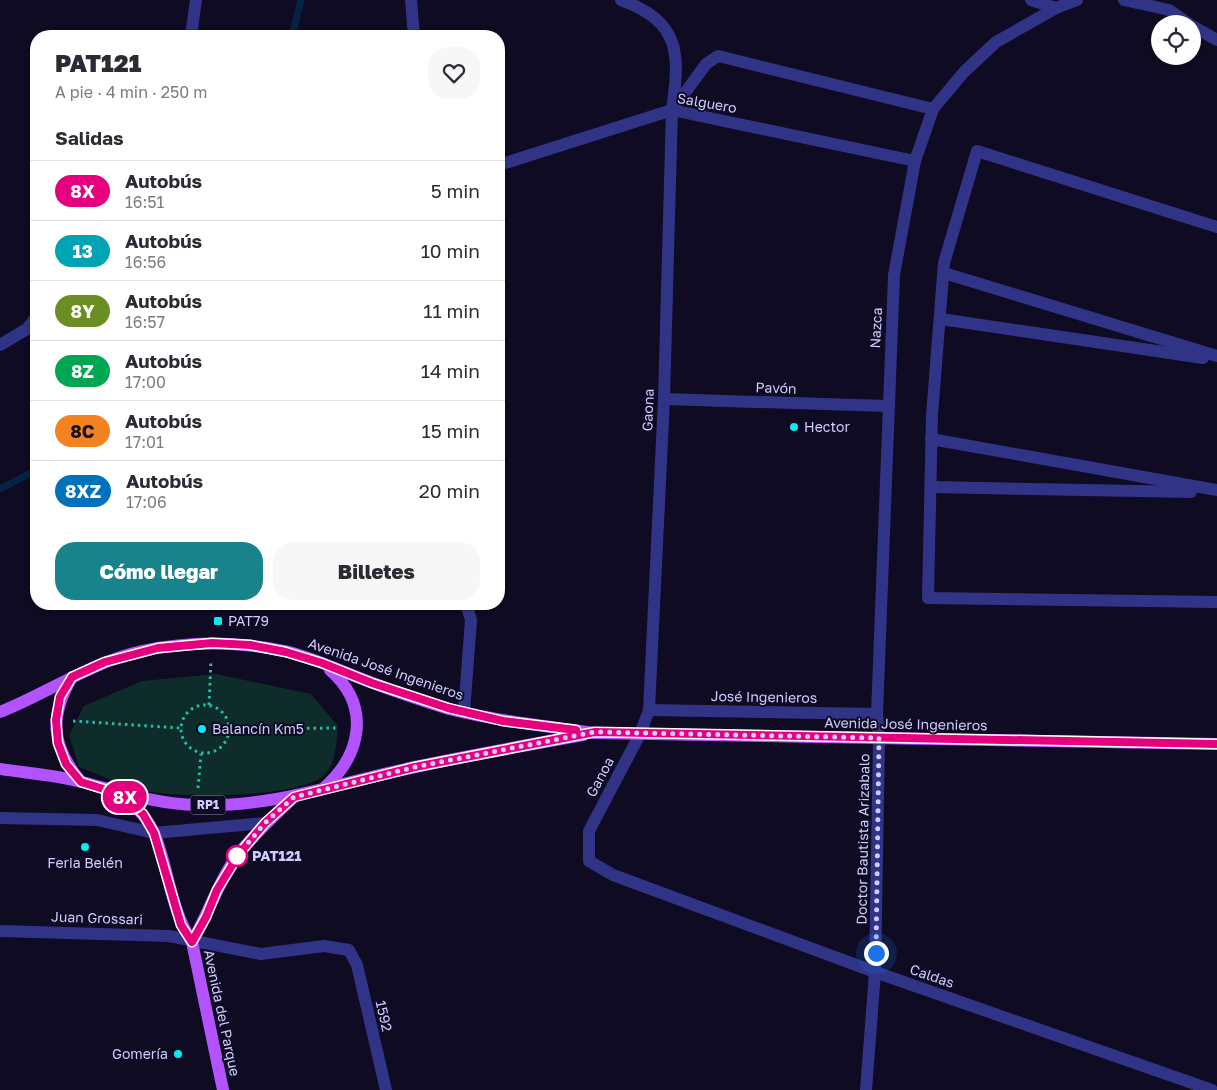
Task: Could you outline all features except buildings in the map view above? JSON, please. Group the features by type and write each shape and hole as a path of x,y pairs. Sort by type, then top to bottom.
{"main road":[{"name":"Avenida José Ingenieros","path":"1,711 105,662 140,652 176,645 212,643 250,645 286,652 322,663 372,683 464,712 503,721 595,732 1217,744"},
{"name":"RP1","path":"322,663 342,680 353,702 357,728 353,752 341,773 322,790"},
{"path":"72,677 60,697 56,720 58,743 66,764 81,782"},
{"name":"Avenida José Ingenieros","path":"0,770 81,782 123,795 196,805 246,804 294,797 415,767 595,732"},
{"name":"Avenida José Ingenieros","path":"123,795 143,814 154,833"},
{"name":"Avenida José Ingenieros","path":"192,942 206,917 217,890 239,854 265,823 294,797"},
{"name":"Avenida del Parque","path":"154,833 181,925 192,942 223,1090"}],"street":[{"path":"192,30 196,0"},
{"path":"411,0 414,30"},
{"name":"Gaona","path":"621,0 644,9 671,36 678,70 672,110 664,399 650,710"},
{"path":"1031,0 1056,8"},
{"name":"Nazca","path":"879,738 877,714 887,406 894,275 915,161 933,109 964,72 996,42 1056,8 1078,0"},
{"path":"1124,0 1166,5 1178,15"},
{"path":"1201,30 1216,38"},
{"path":"672,110 706,64 718,56 933,109"},
{"name":"Salguero","path":"505,163 672,110 915,161"},
{"path":"1217,227 977,151 944,263 931,439 928,598 1217,602"},
{"path":"944,273 1217,356"},
{"path":"941,319 1217,360"},
{"path":"0,345 30,327"},
{"name":"Pavón","path":"664,399 887,406"},
{"path":"931,439 1217,491"},
{"path":"931,487 1217,491"},
{"path":"464,712 471,620 468,610"},
{"name":"José Ingenieros","path":"650,710 877,714"},
{"name":"Ganoa","path":"589,861 589,831 640,734 650,710"},
{"name":"Doctor Bautista Arizabalo","path":"866,1090 875,972 879,738"},
{"path":"0,818 97,820 154,833"},
{"name":"RP1","path":"154,833 265,823"},
{"name":"Caldas","path":"589,861 612,875 875,972 1212,1090"},
{"name":"Juan Grossari","path":"0,931 169,936 261,954 324,946 349,950"},
{"name":"1592","path":"349,950 357,965 386,1090"}],"path":[{"path":"209,705 212,643"},
{"path":"209,705 223,713 229,729 228,737 220,748 213,753 201,754 186,745 181,738 180,728 182,719 189,710 197,706 209,705"},
{"path":"56,720 180,728"},
{"path":"229,729 357,728"},
{"path":"196,805 201,754"}],"green space":[{"path":"216,674 311,694 338,726 334,757 326,773 314,781 295,788 243,794 189,795 143,791 79,767 69,735 84,706 142,681"}],"waterway":[{"path":"294,30 301,0"},
{"path":"0,489 30,473"}],"bus line":[{"name":"8X","path":"576,730 503,721 448,708 286,652 250,645 212,643 176,645 140,652 105,662 72,677 60,697 56,720 58,743 66,764 81,782 123,795 143,814 154,833 181,925 192,942 206,917 217,890 239,854 265,823 294,797 415,767 595,732 660,735 1217,744"}],"place":[{"name":"Hector","path":"794,427"},
{"name":"PAT79","path":"218,621"},
{"name":"Balancín Km5","path":"202,729"},
{"name":"Feria Belén","path":"85,847"},
{"name":"PAT121","path":"237,856"},
{"name":"Gomería","path":"178,1054"}],"route":[{"path":"237,856 265,823 294,797 415,767 595,732 879,738 876,953"}]}
